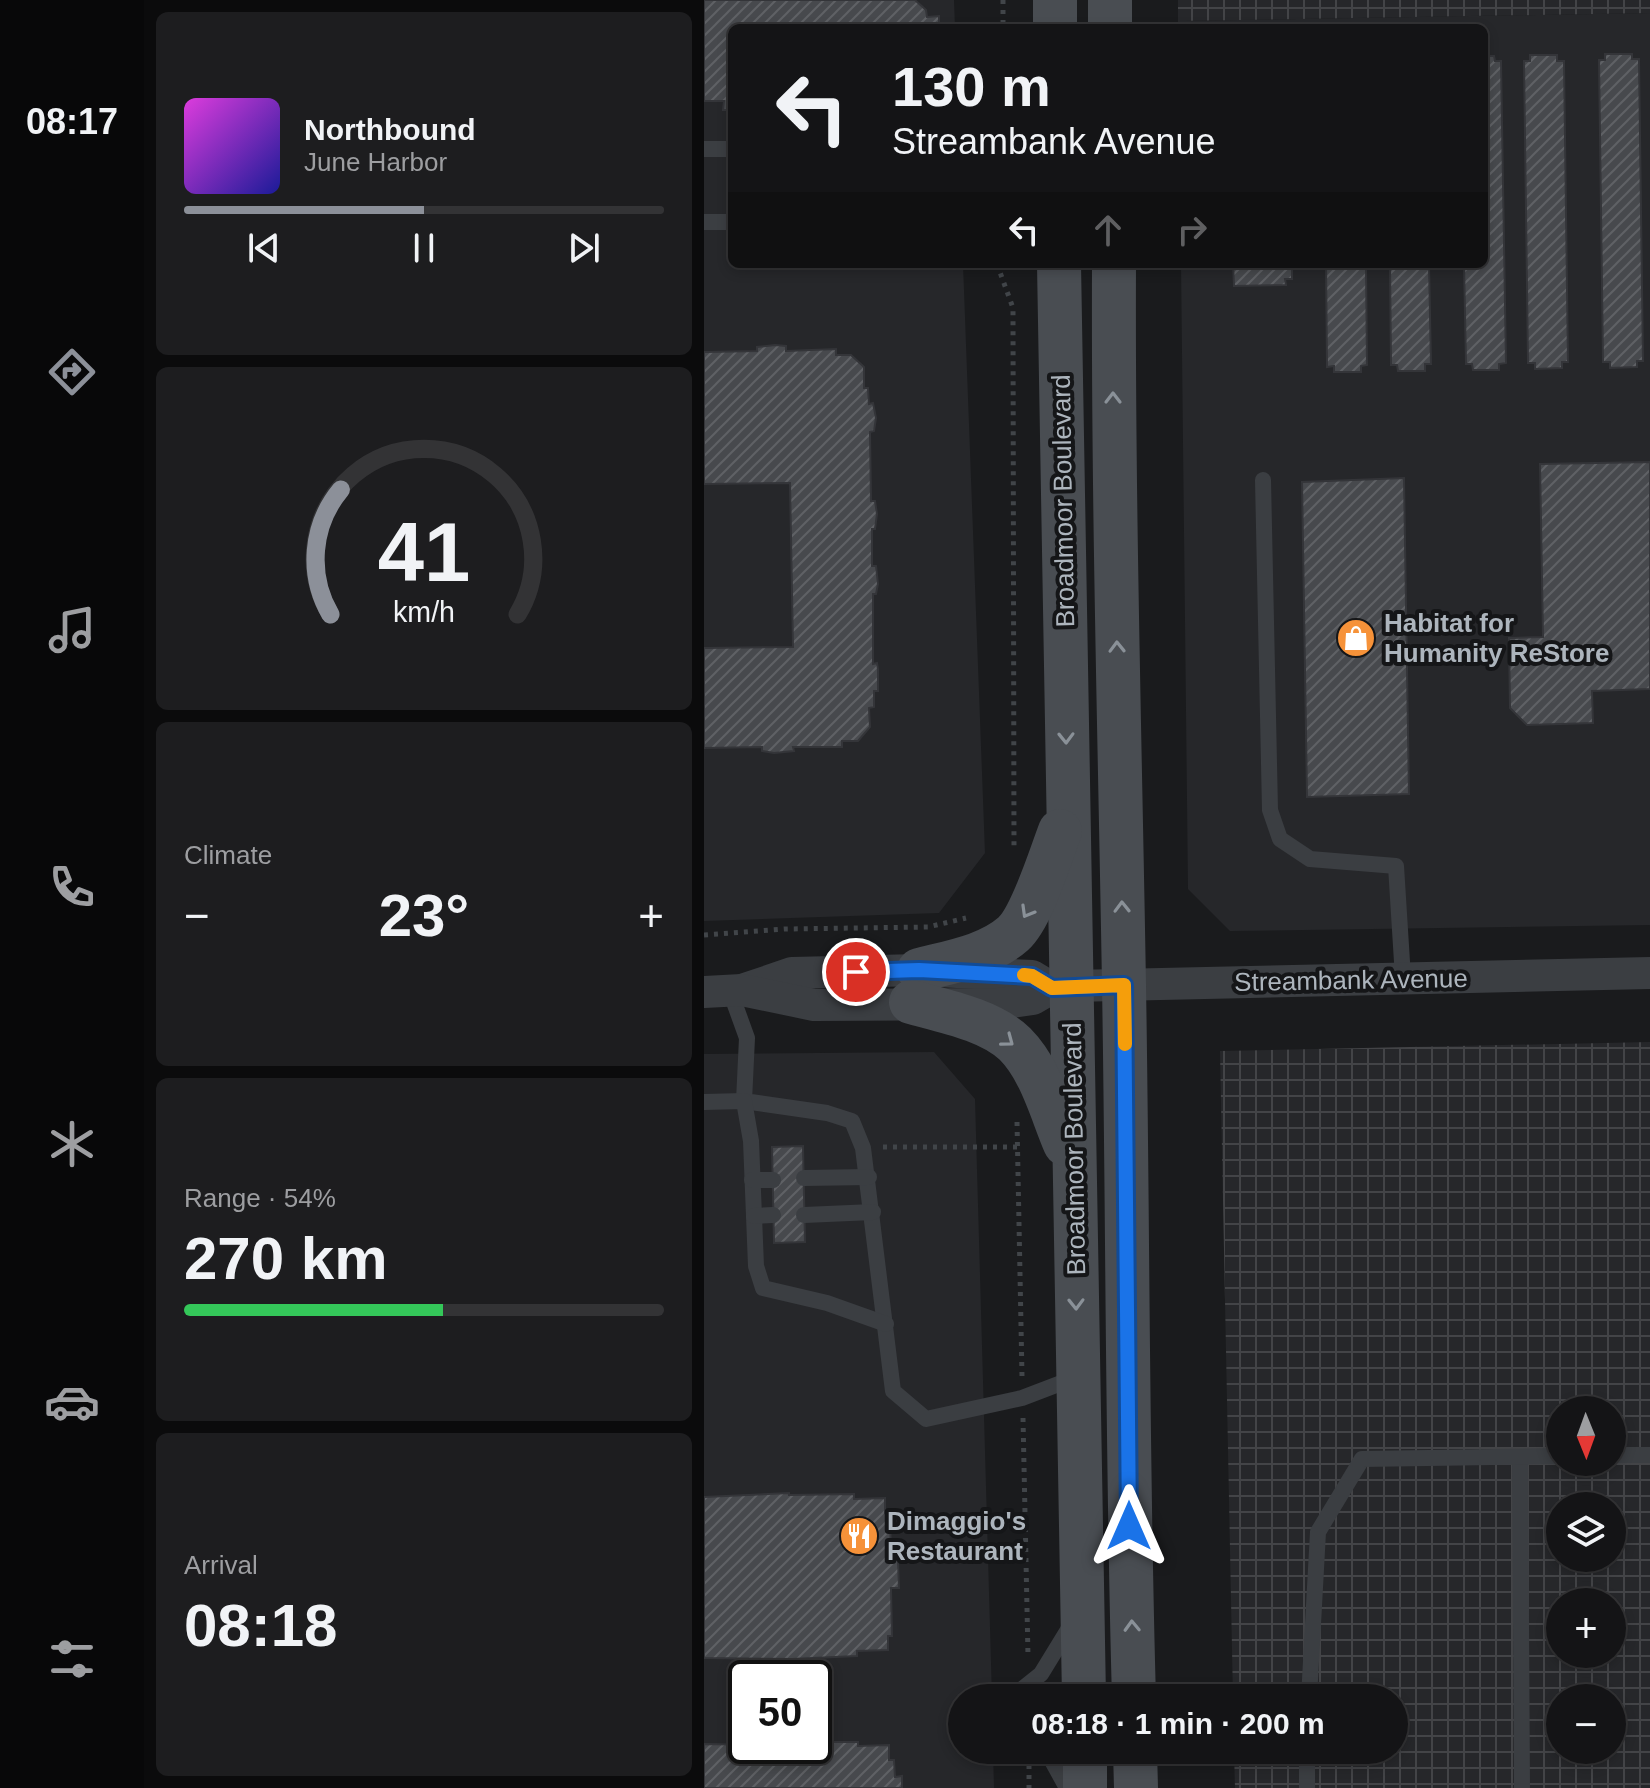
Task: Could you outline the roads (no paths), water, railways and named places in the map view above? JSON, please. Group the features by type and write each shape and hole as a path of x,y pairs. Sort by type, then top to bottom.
{"main road":[{"path":"1055,0 1055,24"},
{"path":"1110,0 1110,24"},
{"name":"Broadmoor Boulevard","path":"1114,268 1113,476 1134,1684"},
{"name":"Broadmoor Boulevard","path":"1053,273 1067,814 1062,987 1075,1170 1084,1684"},
{"path":"915,986 1014,934 1033,902 1067,814"},
{"path":"915,986 1014,1043 1036,1073 1075,1170"},
{"path":"1085,1764 1085,1788"},
{"path":"1135,1764 1136,1788"}],"street":[{"name":"Streambank Avenue","path":"725,991 814,1005 915,986 998,1004 1033,999 1062,987 1650,973"}],"lane":[{"path":"704,149 728,149"},
{"path":"704,222 728,222"},
{"path":"1263,480 1270,810 1280,839 1310,859 1396,866 1403,978"},
{"path":"725,991 747,1038 744,1101 751,1141 756,1266 763,1288 827,1303 886,1324"},
{"path":"704,1102 744,1101 827,1113 852,1121 863,1148 869,1177 893,1391 926,1419 1022,1398 1077,1377"},
{"path":"804,1178 869,1177"},
{"path":"752,1180 773,1180"},
{"path":"804,1215 873,1212"},
{"path":"754,1216 773,1215"},
{"path":"1626,1455 1650,1455"},
{"path":"1310,1684 1318,1532 1362,1459 1546,1456"},
{"path":"1520,1457 1522,1788"},
{"path":"1028,1684 1041,1674 1082,1606"},
{"path":"1054,1764 1067,1788"},
{"path":"1307,1764 1307,1788"}],"place":[{"name":"Habitat for Humanity ReStore","path":"1356,638"},
{"name":"Dimaggio's Restaurant","path":"859,1536"}]}
